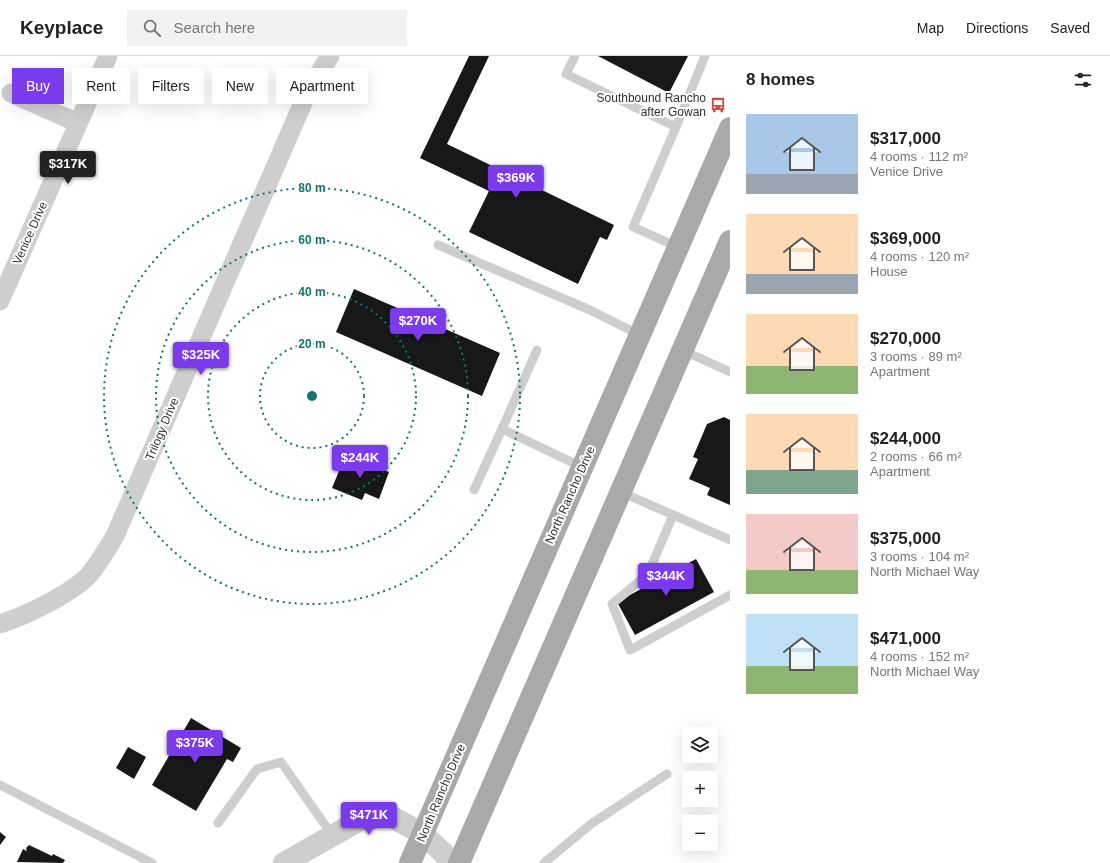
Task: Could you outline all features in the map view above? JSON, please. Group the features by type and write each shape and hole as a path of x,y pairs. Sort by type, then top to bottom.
{"main road":[{"name":"North Rancho Drive","path":"410,863 730,128"},
{"path":"458,863 730,241"}],"street":[{"name":"Venice Drive","path":"0,301 108,56"},
{"name":"Trilogy Drive","path":"0,624 13,620 65,593 88,575 115,536 308,89 330,56"},
{"path":"11,94 78,123"},
{"path":"284,863 360,820 390,816 423,834 454,863"}],"lane":[{"path":"575,56 566,74 676,127"},
{"path":"679,248 633,227 705,56"},
{"path":"438,245 590,310 640,335"},
{"path":"474,490 537,350"},
{"path":"682,350 730,372"},
{"path":"502,429 582,468"},
{"path":"621,492 730,540"},
{"path":"673,515 648,574 612,604 630,650 730,595"},
{"path":"218,823 257,769 281,762 332,836"},
{"path":"544,863 591,824 667,774"},
{"path":"0,785 152,863"}],"building":[{"path":"469,56 489,56 447,144 614,225 607,240 600,237 578,284 469,232 489,191 420,158"},
{"path":"598,56 688,56 669,93"},
{"path":"354,289 500,353 482,396 336,332"},
{"path":"724,417 730,420 730,505 707,495 710,488 689,479 698,459 693,457 707,424"},
{"path":"346,454 389,472 379,499 365,493 362,500 332,488"},
{"path":"696,559 714,592 635,635 617,602"},
{"path":"191,718 241,748 233,762 227,759 196,811 152,785"},
{"path":"128,747 146,757 134,779 116,768"},
{"path":"0,832 6,837 0,845"},
{"path":"29,845 52,856 53,854 65,860 63,863 17,862 23,849 27,851 26,848"}],"place":[{"name":"Southbound Rancho after Gowan","path":"718,105"}]}
